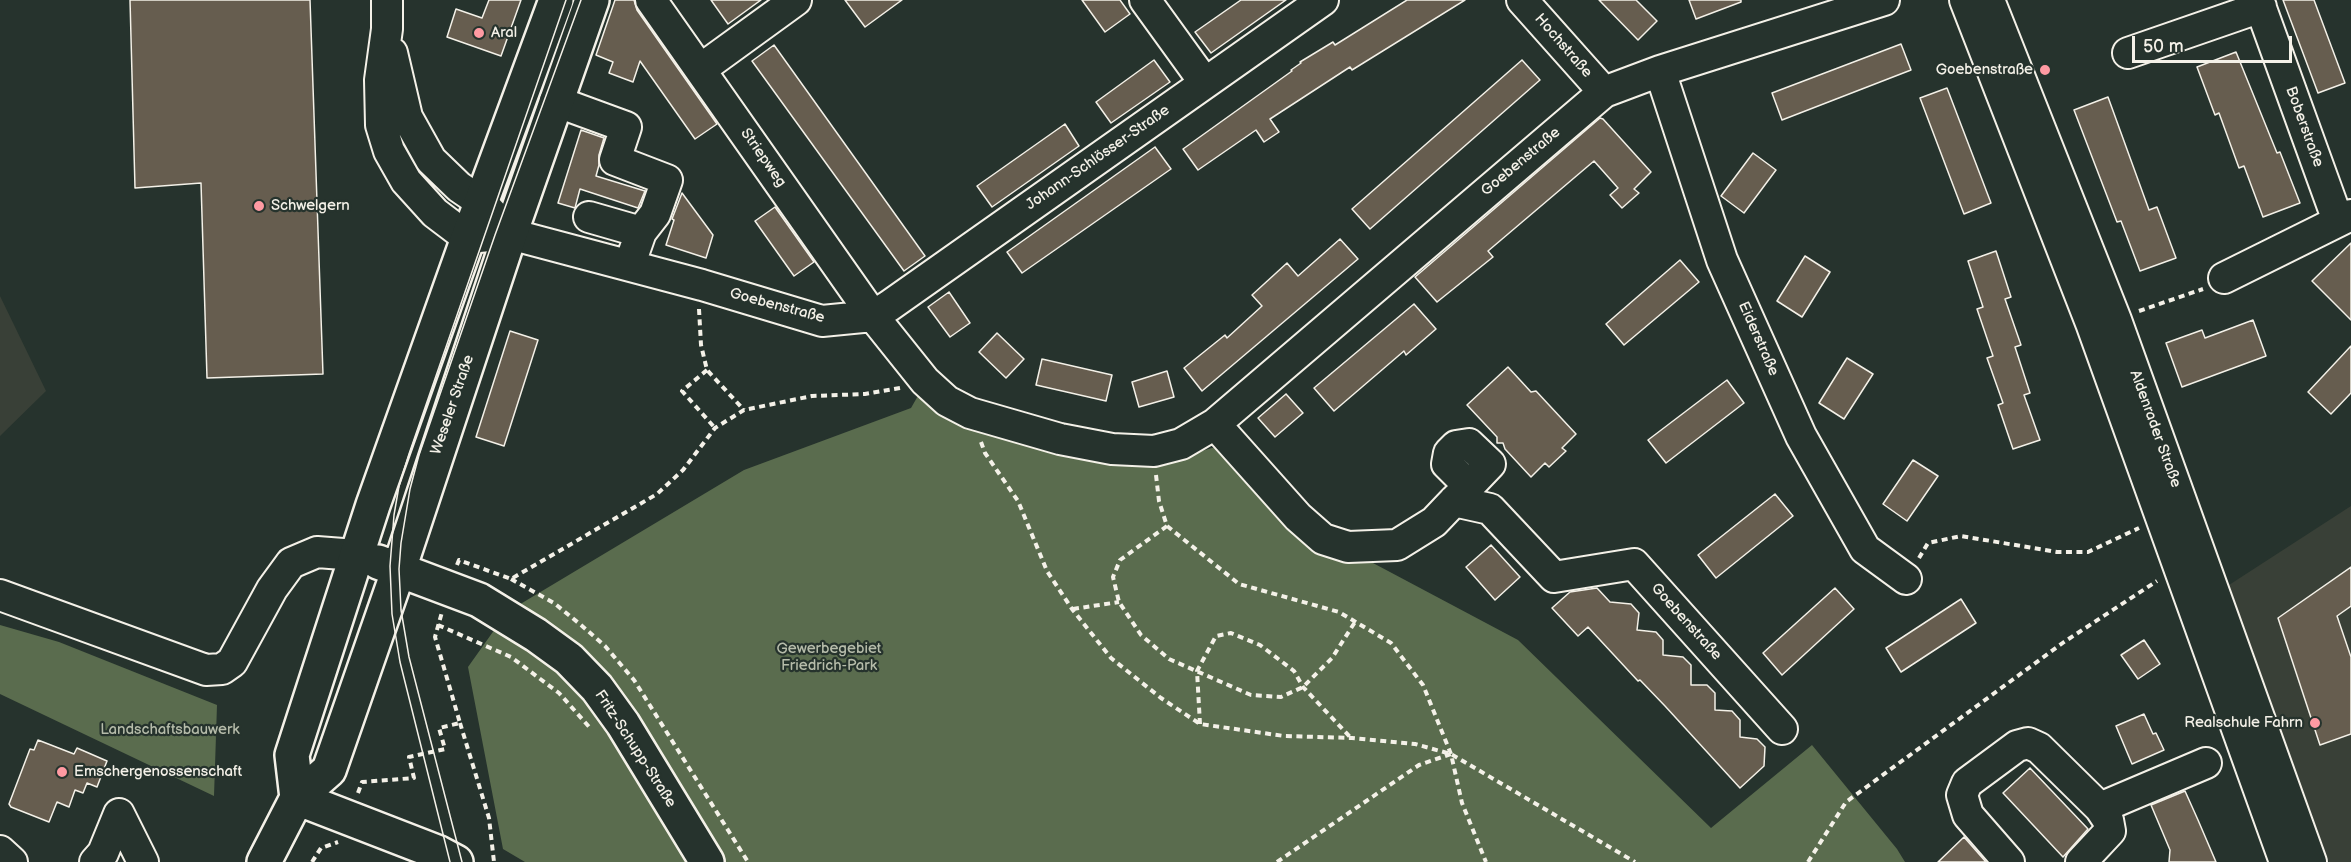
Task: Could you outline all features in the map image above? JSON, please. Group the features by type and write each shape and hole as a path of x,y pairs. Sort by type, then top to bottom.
{"main road":[{"path":"264,862 297,798 292,755 387,462 556,0"},
{"name":"Weseler Straße","path":"297,798 329,770 399,569 555,101 592,0"},
{"name":"Fritz-Schupp-Straße","path":"356,555 479,600 536,634 569,659 597,688 623,724 707,862"},
{"path":"297,798 424,853 449,857 456,862"}],"street":[{"path":"387,0 387,29 380,80 381,125 389,152 406,181 435,213 468,238 510,234"},
{"name":"Striepweg","path":"651,0 873,316"},
{"path":"701,69 796,0"},
{"path":"1144,0 1205,83"},
{"name":"Johann-Schlösser-Straße","path":"873,316 1323,0"},
{"name":"Hochstraße","path":"1522,0 1604,92"},
{"name":"Goebenstraße","path":"510,234 702,285 822,321 873,316 925,381 947,401 970,413 1060,439 1112,449 1154,451 1181,444 1215,424 1604,92 1660,71 1884,0"},
{"name":"Aldenrader Straße","path":"1965,0 2091,323 2285,862"},
{"name":"Aldenrader Straße","path":"1989,0 2116,320 2311,862"},
{"path":"2128,53 2259,4"},
{"name":"Boberstraße","path":"2224,278 2344,218 2259,4"},
{"path":"387,29 407,117 431,160 459,187 481,202 510,234"},
{"name":"Eiderstraße","path":"1660,71 1722,260 1801,436 1865,549 1906,579"},
{"path":"555,101 626,127 615,160 667,180 655,214 641,232 630,267"},
{"path":"589,217 641,232"},
{"name":"Goebenstraße","path":"1215,424 1298,516 1323,539 1348,547 1397,545 1434,522 1461,493 1490,509 1554,577 1634,564 1782,729"},
{"path":"0,595 206,669 222,669 232,662 272,589 291,563 317,552 356,555"},
{"path":"2100,808 2206,763 2236,727"},
{"path":"2009,862 1968,815 1962,795 1967,783 2018,746 2028,743 2039,748 2100,808 2108,820 2110,831 2081,862"},
{"path":"2206,763 2254,776"},
{"path":"95,862 103,853 119,814 143,862"},
{"path":"0,851 12,862"}],"path":[{"path":"2116,320 2206,287 2224,278"},
{"path":"702,285 698,315 701,345 707,370 744,410"},
{"path":"707,370 682,391 715,428"},
{"path":"495,862 489,818 435,637 459,560 511,579 657,494 683,470 715,428 744,410 812,396 865,394 894,390 925,381"},
{"path":"970,413 985,453 1018,501 1047,571 1072,609 1112,658 1161,698 1200,724 1284,736 1352,738 1416,744 1451,754 1635,862"},
{"path":"1154,451 1159,501 1167,526 1239,584 1339,612 1391,643 1423,685 1451,754 1462,803 1486,862"},
{"path":"1906,579 1928,543 1961,536 2057,552 2088,552 2160,518"},
{"path":"1167,526 1120,560 1113,577 1119,602 1141,635 1168,659 1251,696 1281,697 1303,687 1332,658 1355,622"},
{"path":"1808,862 1846,802 2064,642 2178,568"},
{"path":"1072,609 1119,602"},
{"path":"438,625 511,657 559,693 593,732"},
{"path":"1200,724 1197,670 1216,636 1231,633 1260,645 1294,671 1303,687 1352,738"},
{"path":"348,819 362,782 414,778 409,757 445,749 439,728 460,723"},
{"path":"1277,862 1419,765 1451,754"}],"shaded area":[{"path":"0,296 46,391 0,436"},
{"name":"Realschule Fahrn","path":"2351,506 2351,862 2329,862 2229,585"}],"green space":[{"name":"Gewerbegebiet Friedrich-Park","path":"919,394 1167,461 1219,446 1348,558 1373,563 1518,640 1711,828 1812,745 1897,849 1905,862 525,862 503,849 468,667 507,612 744,470 911,408"},
{"name":"Landschaftsbauwerk","path":"0,625 59,642 217,705 214,796 0,694"}],"building":[{"name":"Schwelgern","path":"130,0 310,0 323,374 207,378 201,183 135,188"},
{"name":"Aral","path":"489,0 521,0 501,56 447,37 456,9 482,18"},
{"path":"615,0 634,0 637,10 717,124 695,139 640,61 633,82 609,73 613,62 596,55"},
{"path":"711,0 761,0 728,24"},
{"path":"845,0 902,0 865,27"},
{"path":"1082,0 1120,0 1130,14 1105,32"},
{"path":"1241,0 1286,0 1211,53 1195,32"},
{"path":"1407,0 1465,0 1352,70 1350,67 1270,119 1279,132 1264,142 1256,130 1198,170 1183,149 1292,71 1300,62 1333,42 1335,45"},
{"path":"1599,0 1636,0 1657,21 1638,40"},
{"path":"1689,0 1741,0 1741,2 1696,19"},
{"path":"2283,0 2314,0 2345,83 2318,93"},
{"path":"1901,44 1911,70 1782,120 1772,93"},
{"path":"774,45 925,256 904,271 752,61"},
{"path":"2236,52 2300,203 2263,217 2244,166 2239,168 2219,113 2215,115 2197,67"},
{"path":"1154,60 1170,82 1111,123 1096,102"},
{"path":"1522,60 1540,80 1370,229 1352,209"},
{"path":"1947,88 1991,203 1964,214 1920,98"},
{"path":"2108,97 2149,210 2157,207 2176,258 2140,271 2121,221 2117,222 2074,110"},
{"path":"1600,118 1651,172 1634,189 1639,193 1622,208 1610,195 1618,188 1594,161 1488,251 1493,257 1437,302 1415,277"},
{"path":"1065,124 1079,146 992,207 977,186"},
{"path":"581,130 604,138 596,176 645,191 638,208 580,189 575,208 558,203"},
{"path":"1155,147 1171,169 1022,273 1007,252"},
{"path":"1753,153 1776,170 1744,213 1721,196"},
{"path":"682,193 713,235 706,258 666,245 674,220 672,219"},
{"path":"775,207 814,262 794,276 755,221"},
{"path":"1340,239 1358,259 1202,391 1184,368 1225,335 1227,338 1262,306 1252,295 1287,263 1298,276"},
{"path":"2351,243 2351,320 2312,281"},
{"path":"1996,251 2011,297 2005,299 2021,345 2015,347 2030,393 2024,395 2040,440 2013,449 1998,405 2003,403 1987,358 1993,356 1977,309 1983,307 1968,261"},
{"path":"1805,256 1830,272 1802,317 1777,301"},
{"path":"1680,260 1699,282 1624,345 1606,324"},
{"path":"949,292 970,323 950,337 928,307"},
{"path":"1414,304 1436,329 1406,355 1404,351 1334,411 1314,388"},
{"path":"2253,320 2266,356 2182,387 2166,343 2202,330 2205,338"},
{"path":"510,331 538,340 504,446 476,437"},
{"path":"997,333 1024,359 1006,378 979,352"},
{"path":"2351,346 2351,393 2331,414 2308,392"},
{"path":"1847,358 1873,374 1844,419 1819,403"},
{"path":"1042,359 1112,375 1106,401 1036,385"},
{"path":"1508,367 1531,392 1536,391 1576,434 1562,448 1566,451 1549,467 1545,463 1531,477 1505,449 1503,443 1497,443 1497,437 1467,405"},
{"path":"1167,371 1174,397 1139,407 1132,382"},
{"path":"1727,380 1744,403 1666,463 1648,440"},
{"path":"1286,394 1303,413 1275,437 1258,418"},
{"path":"1913,460 1938,476 1907,521 1883,504"},
{"path":"1775,494 1793,516 1716,578 1698,555"},
{"path":"1491,545 1520,577 1495,600 1466,567"},
{"path":"2351,567 2351,606 2337,616 2351,657 2351,734 2320,745 2278,618"},
{"path":"1597,588 1610,602 1631,604 1639,613 1637,630 1656,632 1663,640 1663,655 1683,657 1691,665 1691,685 1707,685 1715,693 1715,710 1732,711 1740,720 1740,737 1757,739 1765,747 1764,766 1740,788 1588,627 1578,636 1552,608 1570,592"},
{"path":"1835,588 1854,609 1782,675 1763,653"},
{"path":"1961,599 1976,623 1901,672 1886,648"},
{"path":"2144,640 2160,664 2138,679 2121,655"},
{"path":"2144,714 2153,734 2156,733 2164,750 2132,764 2116,726"},
{"name":"Emschergenossenschaft","path":"38,740 74,754 77,748 107,761 97,787 87,783 83,793 75,790 69,807 57,802 49,822 11,807 9,804 30,749 34,750"},
{"path":"2030,768 2088,829 2063,857 2003,793"},
{"path":"2185,791 2216,862 2169,862 2170,850 2151,805"},
{"path":"1964,837 1986,862 1938,862"}],"tram line":[{"path":"450,862 400,662 392,614 390,566 394,515 399,486 409,454 566,0"},
{"path":"462,862 409,657 401,610 399,569 401,543 410,489 419,455 495,235 581,0"}],"place":[{"name":"Aral","path":"479,33"},
{"name":"Goebenstraße","path":"2045,70"},
{"name":"Schwelgern","path":"259,206"},
{"name":"Realschule Fahrn","path":"2315,723"},
{"name":"Emschergenossenschaft","path":"62,772"}]}
